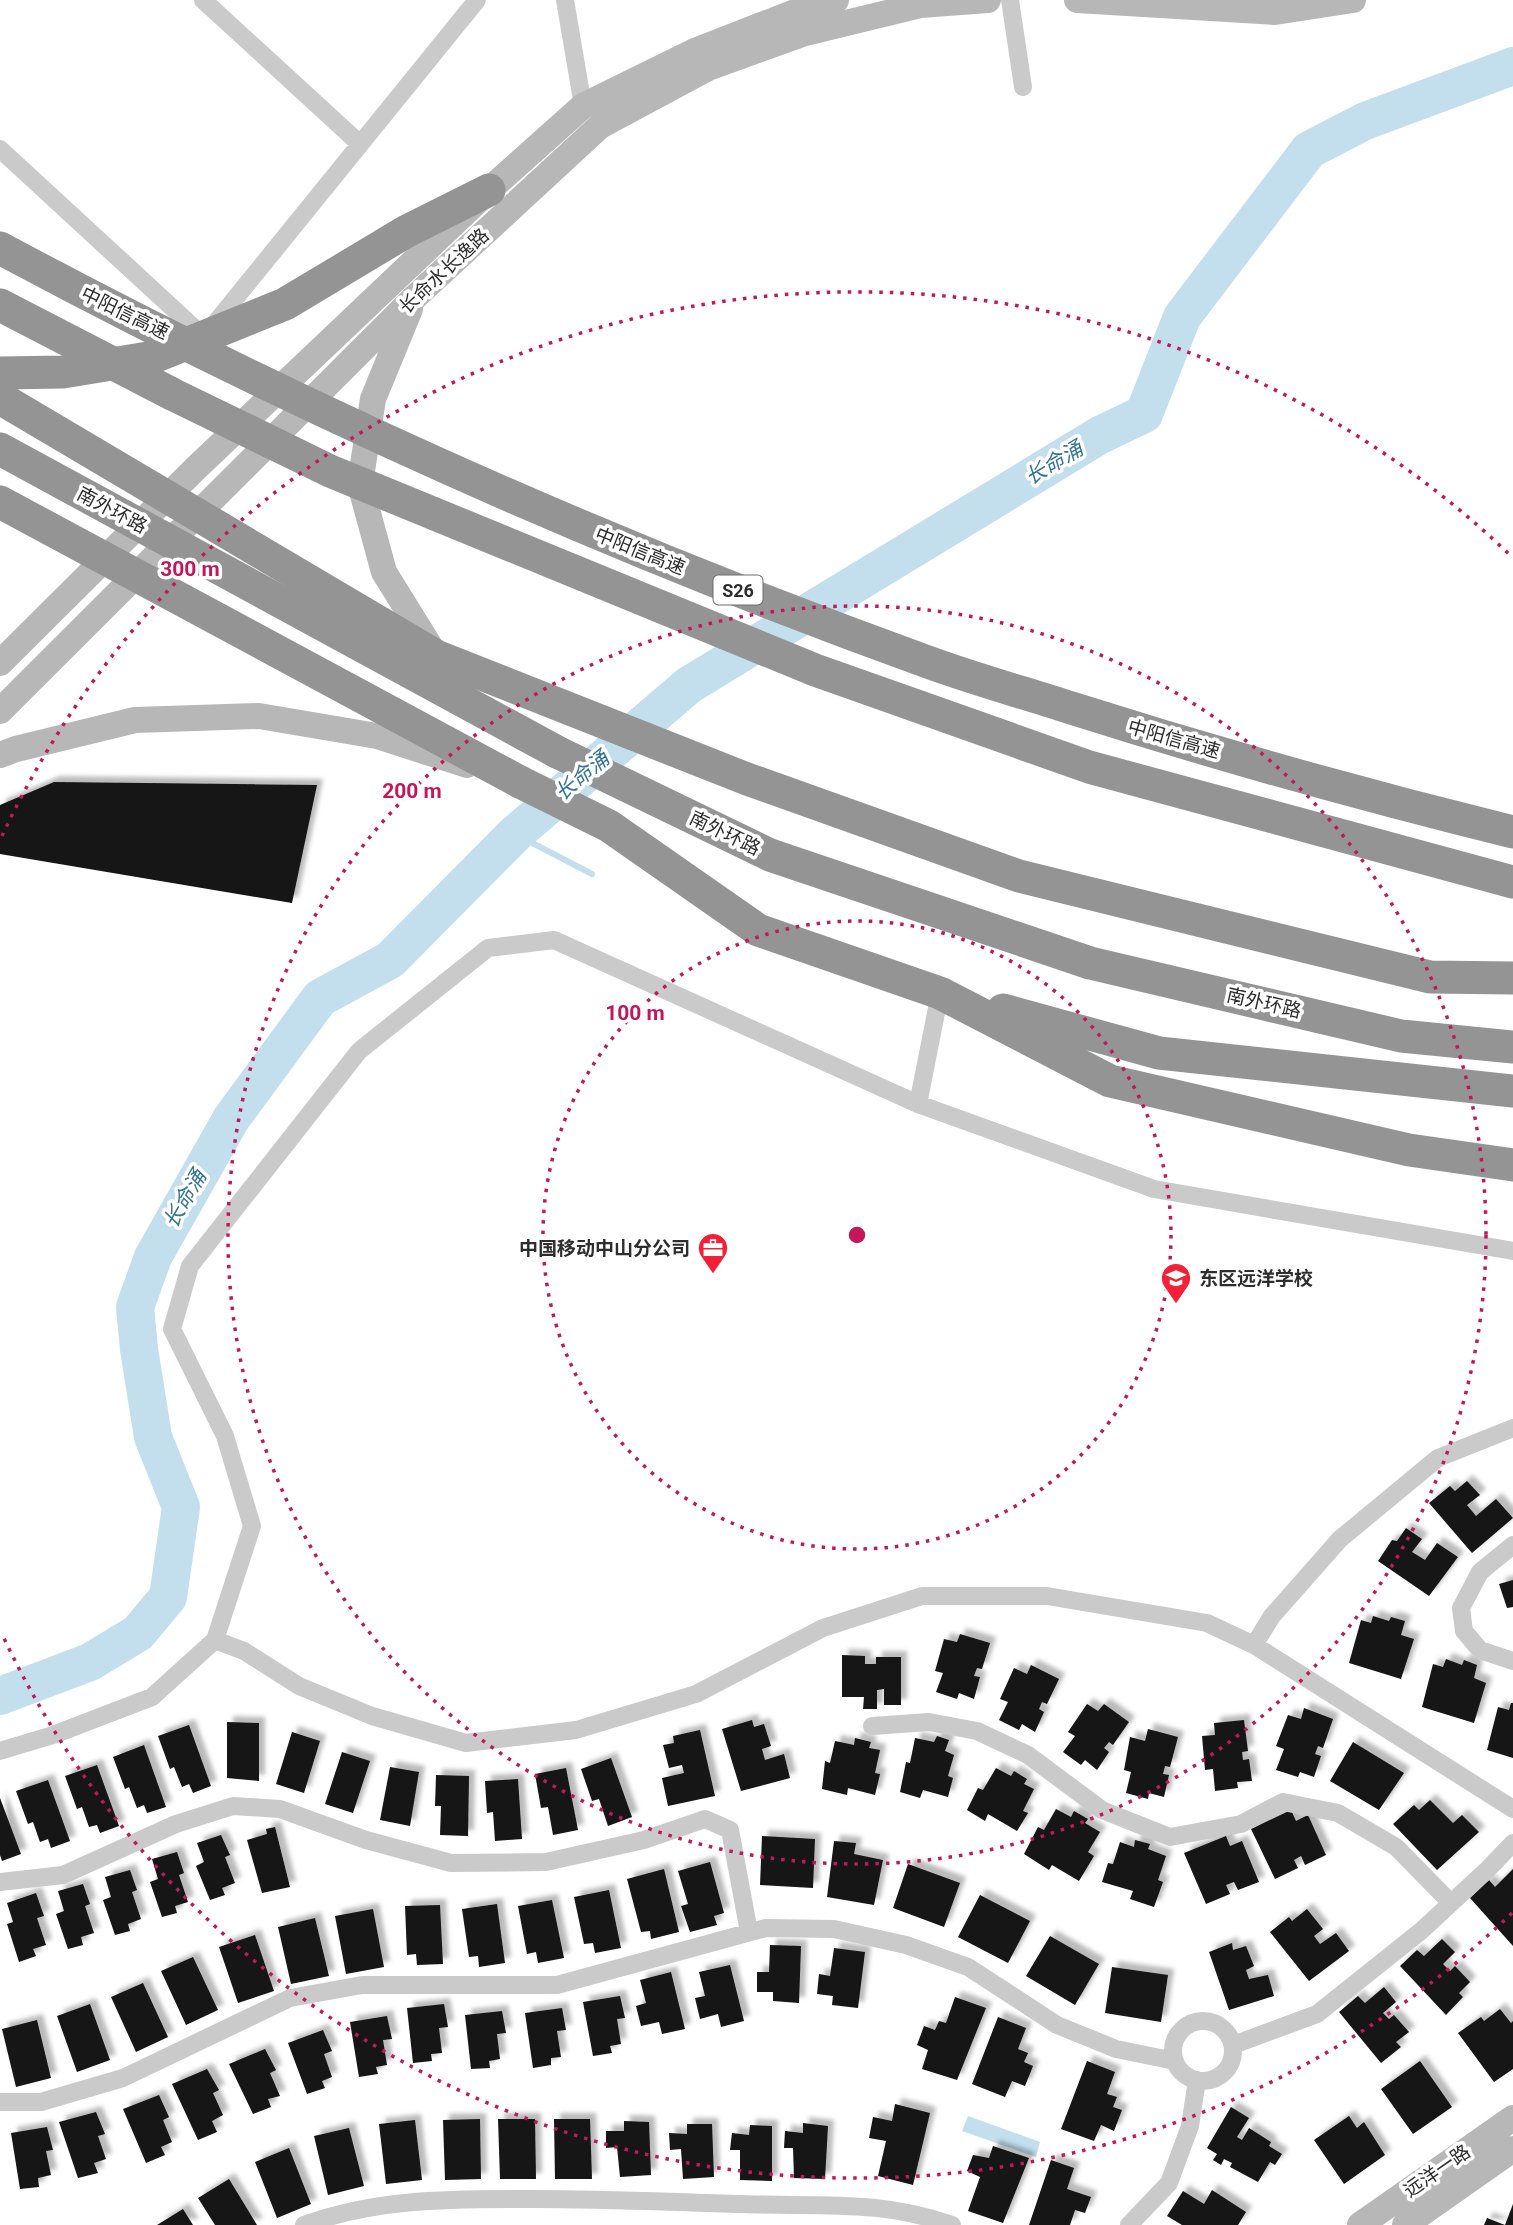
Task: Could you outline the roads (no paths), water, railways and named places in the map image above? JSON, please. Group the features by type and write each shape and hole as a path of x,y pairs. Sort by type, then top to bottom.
{"highway":[{"path":"0,373 63,372 154,357 285,304 407,231 489,190"},
{"name":"中阳信高速","path":"0,248 79,291 294,396 544,512 713,580 928,662 1116,722 1432,812 1513,832"},
{"name":"S26","path":"0,305 174,395 330,471 815,670 1089,766 1513,882"},
{"path":"0,398 436,656 706,762 1019,876 1430,977 1513,978"},
{"name":"南外环路","path":"0,449 557,752 770,855 1090,963 1401,1035 1513,1046"},
{"path":"0,502 520,782 610,826 758,930 940,993 1159,1053 1513,1091"},
{"path":"940,993 1110,1081 1409,1150 1513,1166"}],"street":[{"path":"203,0 360,144"},
{"path":"0,149 204,337 477,0"},
{"path":"565,0 583,106"},
{"name":"长命水长逸路","path":"0,663 167,497 489,190 583,106 697,50 808,7 836,0"},
{"name":"长命水长逸路","path":"0,711 415,297 600,126 708,68 805,33 920,5 988,0"},
{"path":"1010,0 1023,87"},
{"path":"1077,0 1275,12 1353,0"},
{"path":"415,297 373,399 360,484 384,572 436,656"},
{"path":"0,755 135,720 258,716 377,737 520,782"},
{"path":"0,1751 53,1735 152,1697 215,1640 252,1526 225,1436 172,1329 190,1266 359,1051 488,948 554,940 918,1104 1154,1189 1513,1251"},
{"path":"918,1104 940,993"},
{"path":"1254,1645 1272,1616 1350,1531 1438,1458 1513,1428"},
{"path":"1513,1545 1480,1572 1461,1608 1464,1632 1480,1650 1513,1661"},
{"path":"215,1640 244,1651 299,1686 372,1716 466,1743 576,1730 696,1694 822,1628 922,1596 1047,1596 1207,1623 1254,1645 1513,1810"},
{"path":"872,1726 929,1722 977,1731 1028,1755 1102,1810 1170,1837 1241,1824 1283,1802 1338,1813 1396,1847 1451,1903"},
{"path":"0,1882 63,1875 176,1824 233,1806 279,1809 366,1840 451,1863 546,1862 644,1840 705,1819 730,1830 749,1932"},
{"path":"1233,2045 1317,2014 1421,1931 1513,1843"},
{"path":"0,2102 41,2102 123,2078 290,1998 362,1985 557,1984 766,1928 834,1929 906,1945 968,1968 1057,2025 1116,2049 1175,2061 1188,2076 1197,2080 1207,2081 1224,2073 1230,2064 1233,2045 1223,2029 1214,2024 1196,2022 1180,2033 1175,2041 1175,2061"},
{"path":"1129,2225 1169,2183 1189,2126 1197,2080"},
{"name":"远洋一路","path":"1360,2225 1513,2118"},
{"name":"远洋一路","path":"1405,2225 1513,2149"},
{"path":"304,2225 365,2208 440,2199 545,2198 861,2205 905,2211 951,2225"}],"water":[{"path":"968,2116 1040,2142 1036,2157 962,2131"}],"waterway":[{"name":"长命涌","path":"0,1696 90,1662 138,1633 168,1597 181,1507 153,1437 135,1307 153,1257 231,1119 320,998 390,960 515,834 689,685 1100,435 1144,414 1182,317 1309,150 1365,121 1513,66"},
{"path":"515,834 592,874"}],"place":[{"name":"中国移动中山分公司","path":"713,1275"},
{"name":"东区远洋学校","path":"1176,1305"}]}
